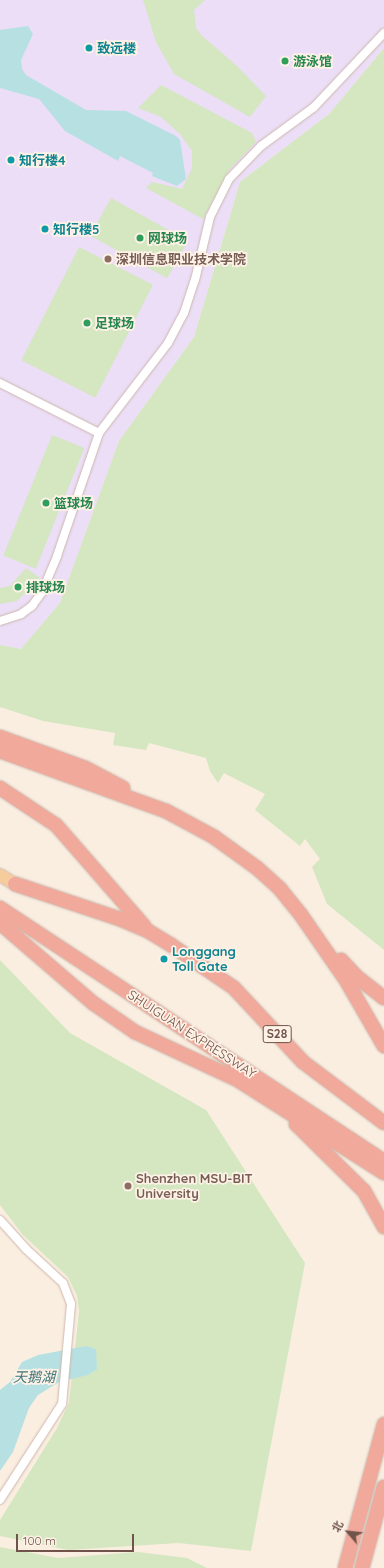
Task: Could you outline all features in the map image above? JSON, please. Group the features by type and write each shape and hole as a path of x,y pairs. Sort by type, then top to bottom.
{"highway":[{"path":"0,737 85,768 214,838 257,868 280,889 301,915 357,977 384,998"},
{"path":"0,751 166,811"},
{"path":"0,788 56,825 148,931"},
{"name":"S28","path":"15,884 148,931 234,988 303,1062 384,1123"},
{"name":"SHUIGUAN EXPRESSWAY","path":"0,908 384,1161"},
{"path":"301,915 346,980 384,1046"},
{"path":"0,923 61,948 79,991"},
{"path":"0,923 106,1013 135,1032 208,1064 266,1097 384,1173"},
{"path":"266,1097 348,1173 364,1191 384,1227"},
{"path":"345,1568 384,1424"},
{"path":"362,1568 384,1487"}],"main road":[{"path":"0,875 15,884"}],"street":[{"path":"0,621 21,614 32,606 42,592 57,556 98,433 177,327 191,296 210,217 229,179 261,146 319,103 384,33"},
{"path":"0,383 98,433"},
{"path":"0,1220 68,1291 72,1304 62,1404 0,1500"}],"shaded area":[{"name":"深圳信息职业技术学院","path":"0,0 384,0 384,48 329,114 240,182 194,337 119,441 60,603 21,649 0,645"}],"green space":[{"path":"143,0 205,0 194,10 196,28 201,35 236,65 266,96 250,117 174,74 156,42"},
{"path":"384,48 384,950 327,904 312,867 320,859 305,839 300,846 255,810 265,794 224,773 218,783 210,771 206,758 149,743 146,750 113,745 115,733 43,721 0,707 0,645 21,649 60,603 119,441 194,337 240,182 329,114"},
{"path":"161,85 252,133 256,142 229,170 203,219 146,188 152,182 182,189 192,168 192,151 181,135 161,117 138,108"},
{"name":"网球场","path":"111,198 188,241 167,278 90,236"},
{"name":"足球场","path":"79,247 153,285 95,398 21,360"},
{"name":"篮球场","path":"52,435 84,448 36,569 3,556"},
{"name":"排球场","path":"26,568 40,578 17,601 0,604 0,588 10,586"},
{"name":"Shenzhen MSU-BIT University","path":"0,960 70,1033 206,1110 305,1263 251,1551 179,1543 68,1550 0,1536 0,1520 57,1428 69,1403 79,1311 77,1296 68,1277 23,1235 0,1205"},
{"path":"0,1547 58,1558 138,1552 187,1558 207,1568 0,1568"}],"water":[{"path":"28,26 33,34 21,60 22,69 26,75 86,110 126,111 176,136 180,140 186,179 177,186 152,176 153,173 120,156 118,161 65,131 39,99 0,88 0,30"},
{"name":"天鹅湖","path":"86,1346 96,1349 97,1369 88,1375 59,1382 38,1395 29,1408 13,1452 0,1471 0,1390 10,1382 22,1362 38,1355"}],"place":[{"name":"致远楼","path":"89,48"},
{"name":"游泳馆","path":"285,61"},
{"name":"知行楼4","path":"11,160"},
{"name":"知行楼5","path":"45,229"},
{"name":"网球场","path":"140,238"},
{"name":"深圳信息职业技术学院","path":"108,259"},
{"name":"足球场","path":"87,323"},
{"name":"篮球场","path":"46,503"},
{"name":"排球场","path":"18,587"},
{"name":"Longgang Toll Gate","path":"164,959"},
{"name":"Shenzhen MSU-BIT University","path":"128,1186"}]}
